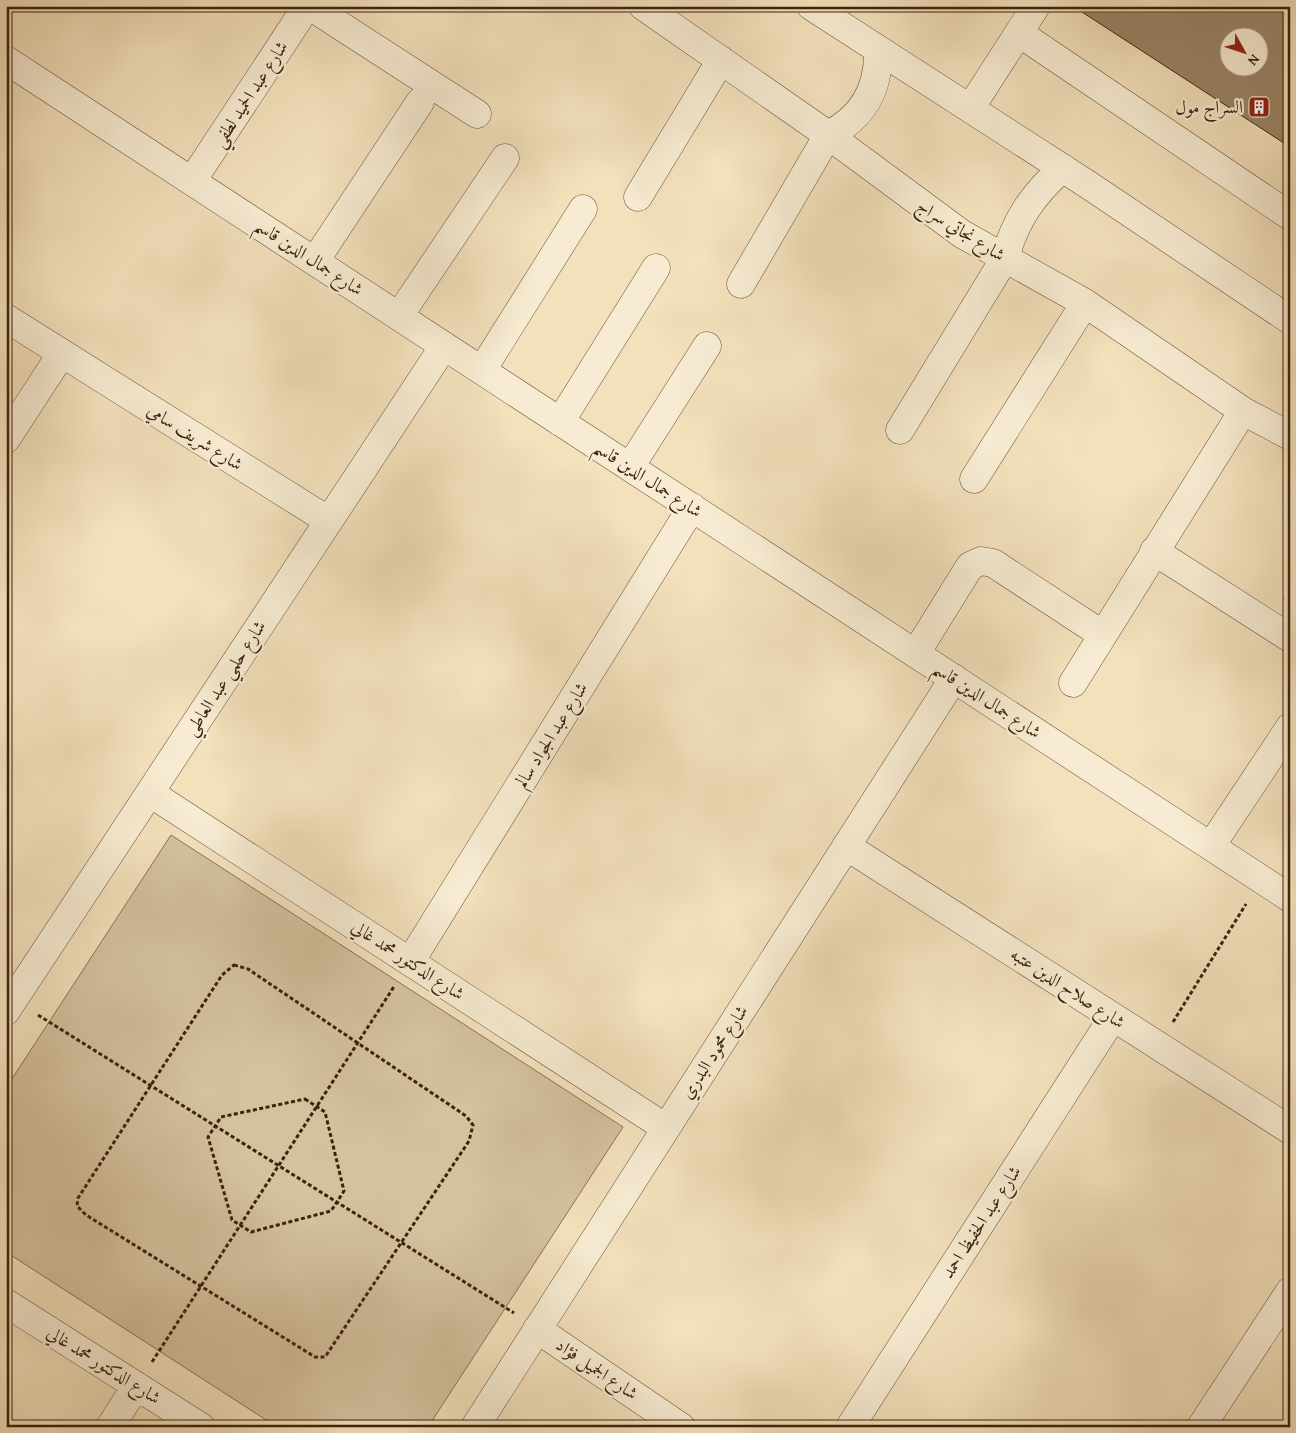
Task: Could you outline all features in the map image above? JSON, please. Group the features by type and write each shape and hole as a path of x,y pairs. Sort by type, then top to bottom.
{"street":[{"path":"308,6 477,114"},
{"name":"شارع عبد الحميد لطفي","path":"192,181 308,6"},
{"name":"شارع نجاتي سراج","path":"643,6 828,135 947,224 1085,303 1243,411 1290,436"},
{"path":"811,6 878,51 971,107 1290,320"},
{"path":"971,107 1036,6"},
{"path":"1018,34 1290,216"},
{"path":"741,284 828,135 847,124 863,108 876,81 878,51"},
{"name":"شارع جمال الدين قاسم","path":"6,60 1290,898"},
{"path":"638,197 721,60"},
{"path":"315,262 420,102"},
{"path":"399,316 505,158"},
{"path":"900,430 1005,258 1010,240 1027,206 1043,185 1063,168"},
{"path":"482,370 583,209"},
{"path":"560,422 656,268"},
{"path":"974,479 1085,303"},
{"name":"شارع شريف سامي","path":"6,318 328,521"},
{"name":"شارع حلمي عبد العاطي","path":"9,1002 150,793 444,346"},
{"path":"630,467 707,346"},
{"path":"6,439 62,353"},
{"path":"1072,683 1243,411"},
{"name":"شارع عبد الجواد سالم","path":"410,962 692,507"},
{"path":"1154,551 1290,638"},
{"path":"916,653 970,566 981,561 993,563 1103,634"},
{"name":"شارع محمود البدري","path":"475,1427 954,678"},
{"path":"1211,846 1290,727"},
{"name":"شارع الدكتور محمد غالي","path":"150,793 666,1128"},
{"name":"شارع صلاح الدين عتبه","path":"846,846 1290,1130"},
{"name":"شارع عبد الحفيظ احمد","path":"850,1427 1113,1017"},
{"path":"1201,1427 1290,1291"},
{"name":"شارع الدكتور محمد غالي","path":"6,1303 201,1427"},
{"name":"شارع الجميل فؤاد","path":"537,1329 682,1427"},
{"path":"110,1427 136,1386"}],"path":[{"path":"1158,1046 1262,879"},
{"path":"136,1386 410,962"},
{"path":"234,965 248,969 466,1116 473,1125 469,1141 330,1352 322,1358 315,1357 86,1215 77,1206 78,1198 151,1086 222,974 234,965"},
{"path":"9,1002 151,1086 537,1329"},
{"path":"305,1099 324,1112 344,1191 331,1211 251,1232 232,1220 208,1137 215,1126 221,1117 305,1099"}],"shaded area":[{"path":"171,835 623,1127 428,1427 277,1427 6,1252 6,1088"}],"building":[{"name":"السراج مول","path":"1086,6 1290,6 1290,147 1082,12"}],"place":[{"name":"السراج مول","path":"1259,107"}]}
